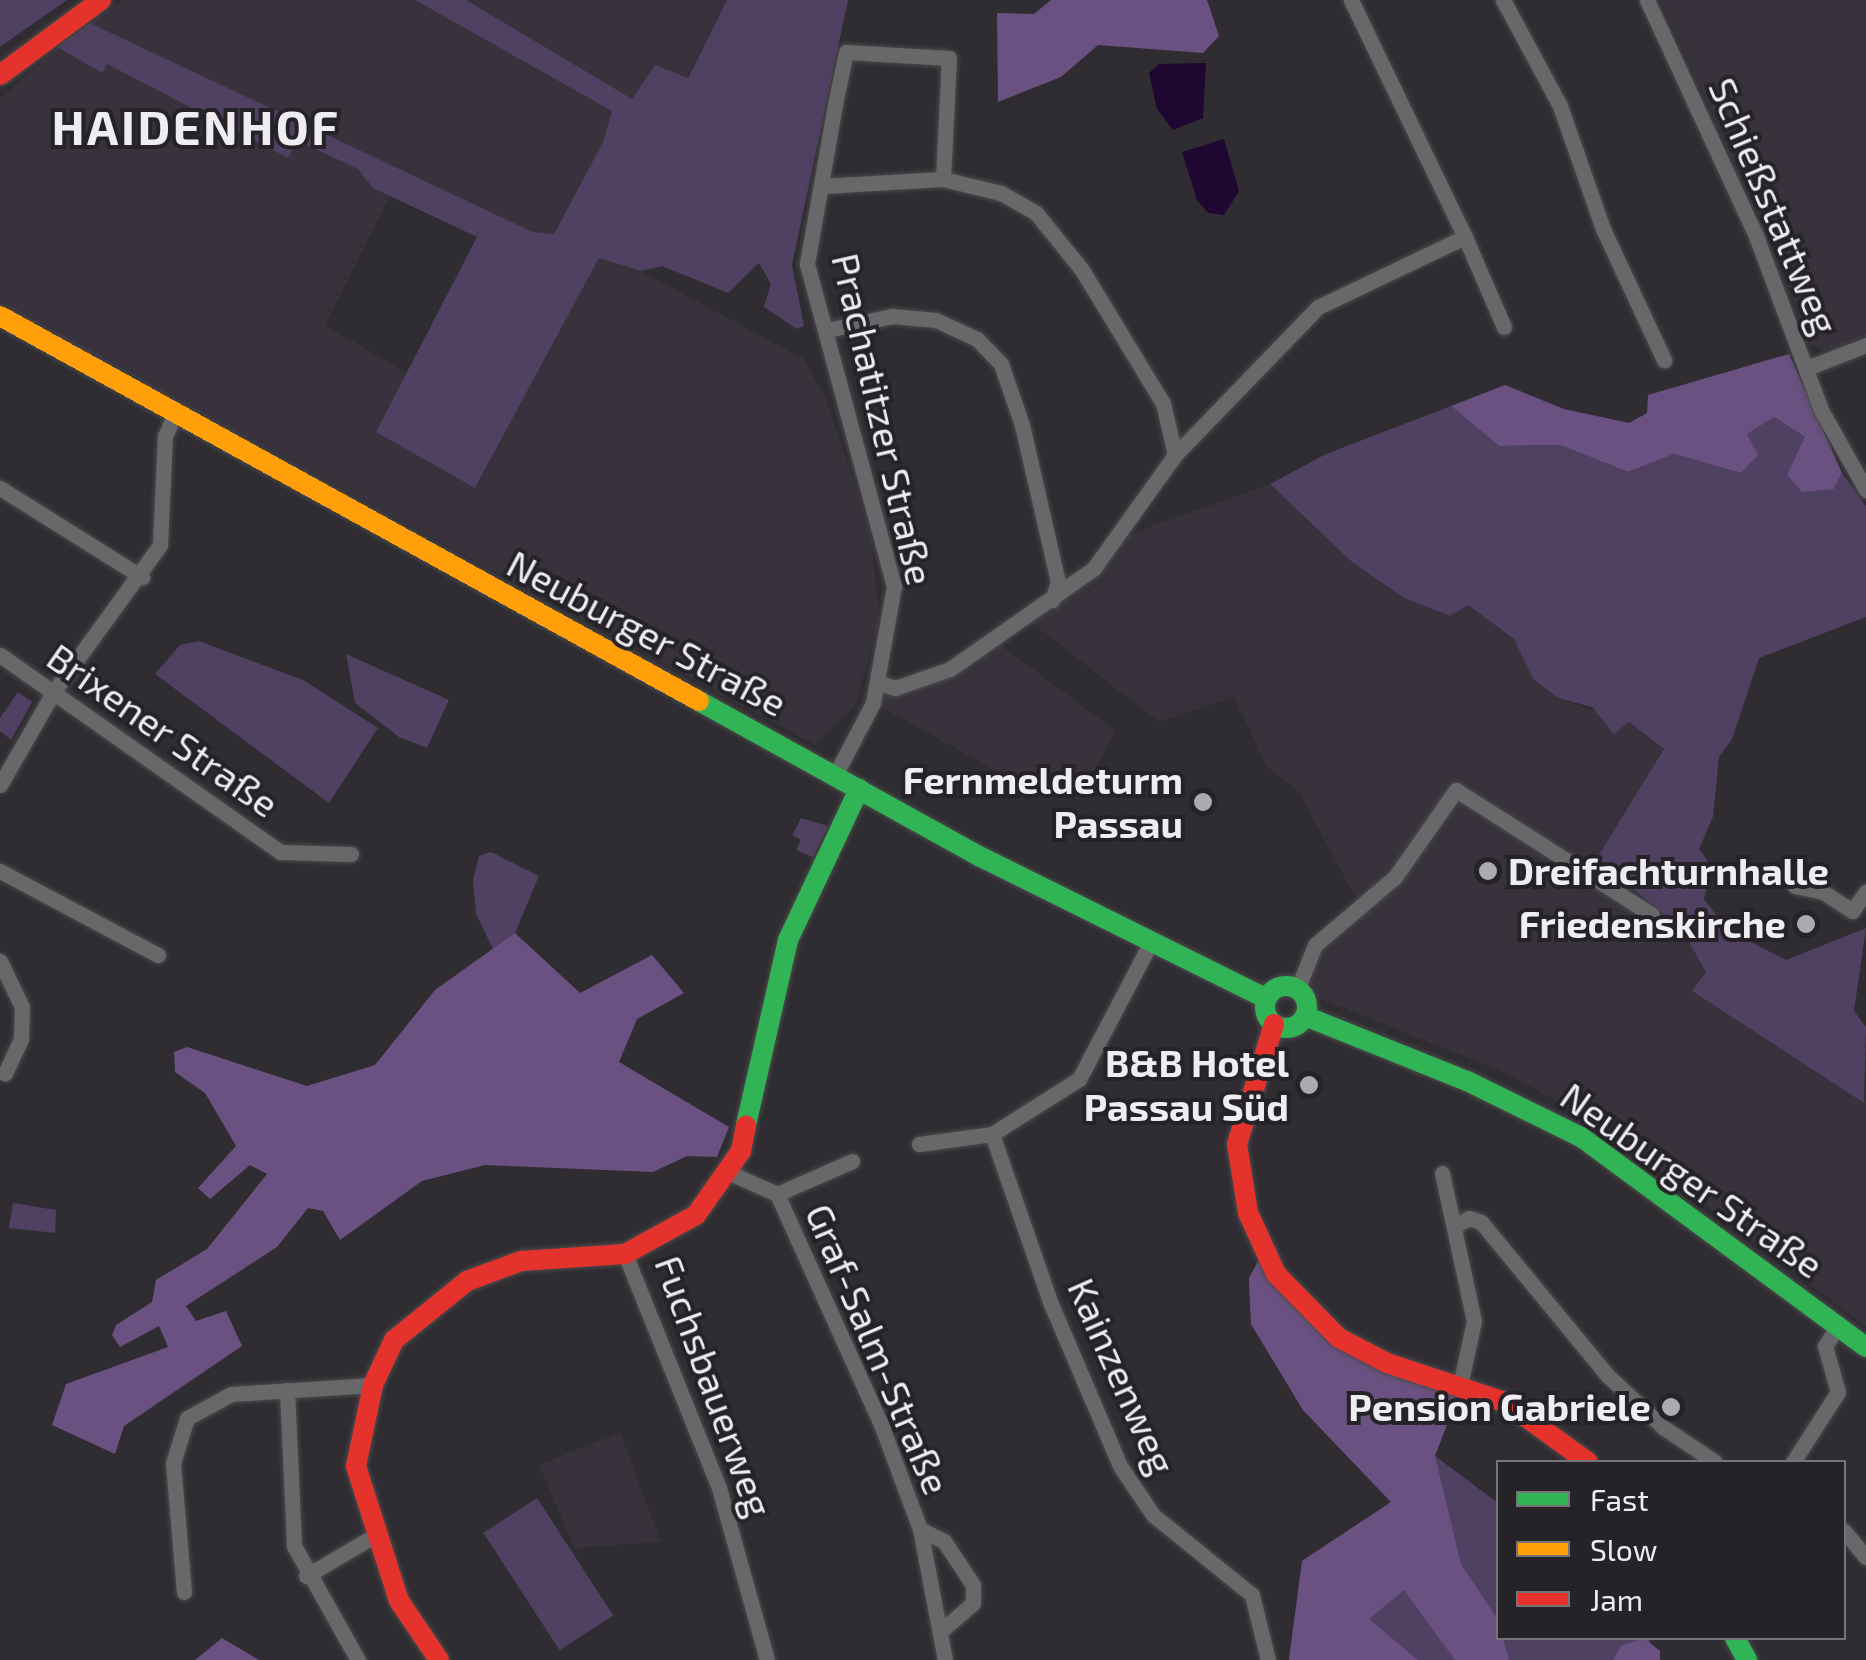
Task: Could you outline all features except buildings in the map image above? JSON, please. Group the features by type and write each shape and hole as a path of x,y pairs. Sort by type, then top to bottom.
{"street":[{"path":"0,76 101,0"},
{"path":"1351,0 1465,237 1504,328"},
{"path":"1503,0 1560,106 1603,229 1664,360"},
{"name":"Schießstattweg","path":"1648,0 1808,368 1821,410 1866,490"},
{"name":"Prachatitzer Straße","path":"834,775 879,683 894,586 807,264 846,52 949,58 943,178"},
{"path":"821,186 943,178 1001,192 1036,213 1082,270 1163,404 1175,455"},
{"path":"879,683 895,688 950,669 1052,601 1094,568 1175,455 1318,307 1465,237"},
{"name":"Neuburger Straße","path":"0,316 834,775 1150,944 1266,999"},
{"path":"827,330 892,316 936,320 977,338 1001,364 1022,425 1058,582 1052,601"},
{"path":"1808,368 1866,345"},
{"path":"0,785 54,691 142,578 160,545 165,436 175,414"},
{"path":"0,488 142,578"},
{"name":"Brixener Straße","path":"0,655 280,852 351,854"},
{"name":"Fuchsbauerweg","path":"767,1660 719,1488 626,1254 696,1215 732,1174 788,940 859,788"},
{"path":"1274,1024 1295,1026 1304,1016 1298,990 1316,945 1395,877 1456,790 1652,915 1640,932"},
{"path":"0,871 158,955"},
{"path":"1794,886 1823,892 1852,911 1866,892"},
{"path":"919,1144 992,1134 1079,1078 1150,944"},
{"path":"0,961 22,1007 21,1039 4,1074"},
{"path":"1298,990 1280,987 1266,999 1274,1024 1237,1144 1248,1213 1264,1252 1302,1306 1339,1338 1387,1363 1460,1386 1527,1414 1585,1460"},
{"name":"Neuburger Straße","path":"1304,1016 1582,1136 1866,1346"},
{"name":"Kainzenweg","path":"992,1134 1051,1304 1120,1466 1153,1515 1252,1595 1268,1660"},
{"name":"Graf-Salm-Straße","path":"777,1194 852,1161"},
{"path":"1442,1173 1474,1322 1460,1386"},
{"name":"Graf-Salm-Straße","path":"732,1174 777,1194 882,1427 920,1529 945,1660"},
{"path":"1454,1226 1469,1218 1481,1222 1607,1375 1676,1438 1711,1460"},
{"path":"438,1660 399,1601 374,1536 356,1466 373,1384 394,1340 468,1281 521,1261 626,1254"},
{"path":"1794,1460 1838,1392 1825,1346 1838,1326"},
{"path":"184,1592 173,1462 187,1418 231,1394 373,1384"},
{"path":"287,1390 294,1546 306,1576 358,1660"},
{"name":"Graf-Salm-Straße","path":"920,1529 944,1541 973,1585 973,1602 942,1631"},
{"path":"1846,1533 1866,1557"},
{"path":"306,1576 374,1536"}],"shaded area":[{"path":"0,0 67,0 0,47"},
{"path":"123,0 415,0 613,111 604,142 554,234 533,232 90,23"},
{"path":"415,0 466,0 632,99 655,65 688,78 727,0 848,0 792,265 804,326 797,329 764,307 771,284 759,263 728,293 662,266 641,271 599,258 475,488 376,432 477,237 373,188 358,169 298,141 288,158 107,64 102,73 57,47 90,23 533,232 554,234 603,142 612,111"},
{"path":"466,0 727,0 687,78 632,100"},
{"path":"1051,0 1207,0 1219,36 1203,53 1098,45 1061,77 998,102 997,13 1034,14"},
{"path":"1660,0 1866,0 1866,336 1825,351 1810,345 1772,243"},
{"path":"57,47 102,73 107,64 288,158 297,141 359,169 390,196 325,325 414,377 476,487 599,258 641,271 804,359 826,400 870,528 880,619 855,706 815,745 0,304 0,99"},
{"path":"1206,63 1203,118 1173,130 1157,109 1149,73 1159,64"},
{"path":"1224,139 1239,191 1224,215 1208,213 1197,200 1182,152"},
{"path":"1789,354 1842,473 1834,489 1802,492 1787,475 1805,437 1774,417 1747,434 1758,455 1741,473 1674,454 1628,472 1560,445 1499,446 1451,406 1505,385 1564,409 1629,423 1647,413 1648,395"},
{"path":"1451,406 1499,446 1560,445 1628,472 1674,454 1741,473 1746,434 1774,417 1805,437 1834,489 1842,473 1866,506 1866,617 1759,658 1732,739 1719,757 1713,817 1699,849 1712,867 1704,899 1728,930 1786,960 1866,928 1854,1011 1866,1027 1864,1103 1692,991 1706,972 1682,930 1597,858 1664,749 1629,722 1614,734 1592,707 1558,698 1533,679 1514,639 1468,605 1450,616 1404,598 1352,562 1270,484 1326,454"},
{"path":"1270,484 1352,562 1404,598 1450,616 1467,604 1514,639 1533,679 1557,698 1628,722 1665,750 1598,858 1682,930 1707,972 1692,991 1864,1103 1866,1096 1866,1327 1593,1120 1501,1071 1297,989 1314,947 1360,906 1299,792 1267,767 1234,697 1159,722 1027,619 1116,539"},
{"path":"994,640 1116,731 1078,799 1027,772 1020,784 874,703 879,683 897,687"},
{"path":"199,641 303,680 378,728 329,803 155,674 180,645"},
{"path":"346,654 449,700 427,748 399,737 355,703"},
{"path":"18,692 32,702 11,740 0,731 0,718"},
{"path":"801,818 828,826 813,857 796,850 801,840 792,835"},
{"path":"491,852 539,876 515,933 493,949 476,914 473,880 479,856"},
{"path":"515,933 580,993 652,955 684,993 637,1019 619,1062 729,1127 717,1157 687,1156 653,1172 485,1165 422,1181 340,1240 323,1211 308,1208 277,1247 186,1306 196,1321 226,1311 242,1346 124,1426 115,1454 52,1425 66,1384 168,1347 159,1326 120,1347 112,1335 116,1325 152,1302 156,1280 207,1249 267,1174 250,1165 210,1199 198,1188 236,1146 205,1093 175,1072 174,1052 187,1047 307,1086 375,1065 435,990"},
{"path":"13,1203 56,1210 55,1233 9,1228"},
{"path":"1263,1252 1339,1338 1461,1387 1435,1456 1461,1564 1496,1617 1496,1640 1504,1640 1509,1660 1455,1660 1404,1590 1369,1619 1418,1660 1289,1660 1302,1561 1391,1502 1303,1410 1251,1324 1249,1278"},
{"path":"1249,1278 1339,1338 1461,1387 1435,1456 1496,1502 1496,1640 1649,1640 1660,1660 1289,1660 1302,1561 1391,1502 1303,1410 1251,1324"},
{"path":"620,1432 661,1542 574,1548 539,1465"},
{"path":"537,1498 613,1615 560,1650 483,1533"},
{"path":"222,1638 259,1660 195,1660"},
{"path":"1646,1640 1660,1651 1660,1660 1613,1660 1621,1646"}],"traffic: fast":[{"path":"699,701 981,857 1267,999"},
{"path":"746,1125 788,940 859,789"},
{"path":"1286,986 1301,992 1307,1007 1301,1022 1286,1028 1271,1022 1265,1007 1271,992 1286,986"},
{"path":"1305,1016 1467,1081 1581,1137 1866,1347"},
{"path":"1736,1640 1747,1660"}],"traffic: slow":[{"path":"0,316 699,701"}],"traffic: jam":[{"path":"0,75 101,0"},
{"path":"1274,1024 1237,1144 1248,1213 1276,1274 1339,1338 1387,1363 1505,1402 1585,1460"},
{"path":"439,1660 399,1601 356,1466 373,1385 394,1340 467,1281 521,1261 625,1254 696,1215 741,1151 746,1125"}],"place":[{"name":"Fernmeldeturm Passau","path":"1203,802"},
{"name":"Dreifachturnhalle","path":"1488,871"},
{"name":"Friedenskirche","path":"1806,924"},
{"name":"B&B Hotel Passau Süd","path":"1309,1085"},
{"name":"Pension Gabriele","path":"1671,1407"}],"district":[{"name":"HAIDENHOF","path":"196,127"}]}
